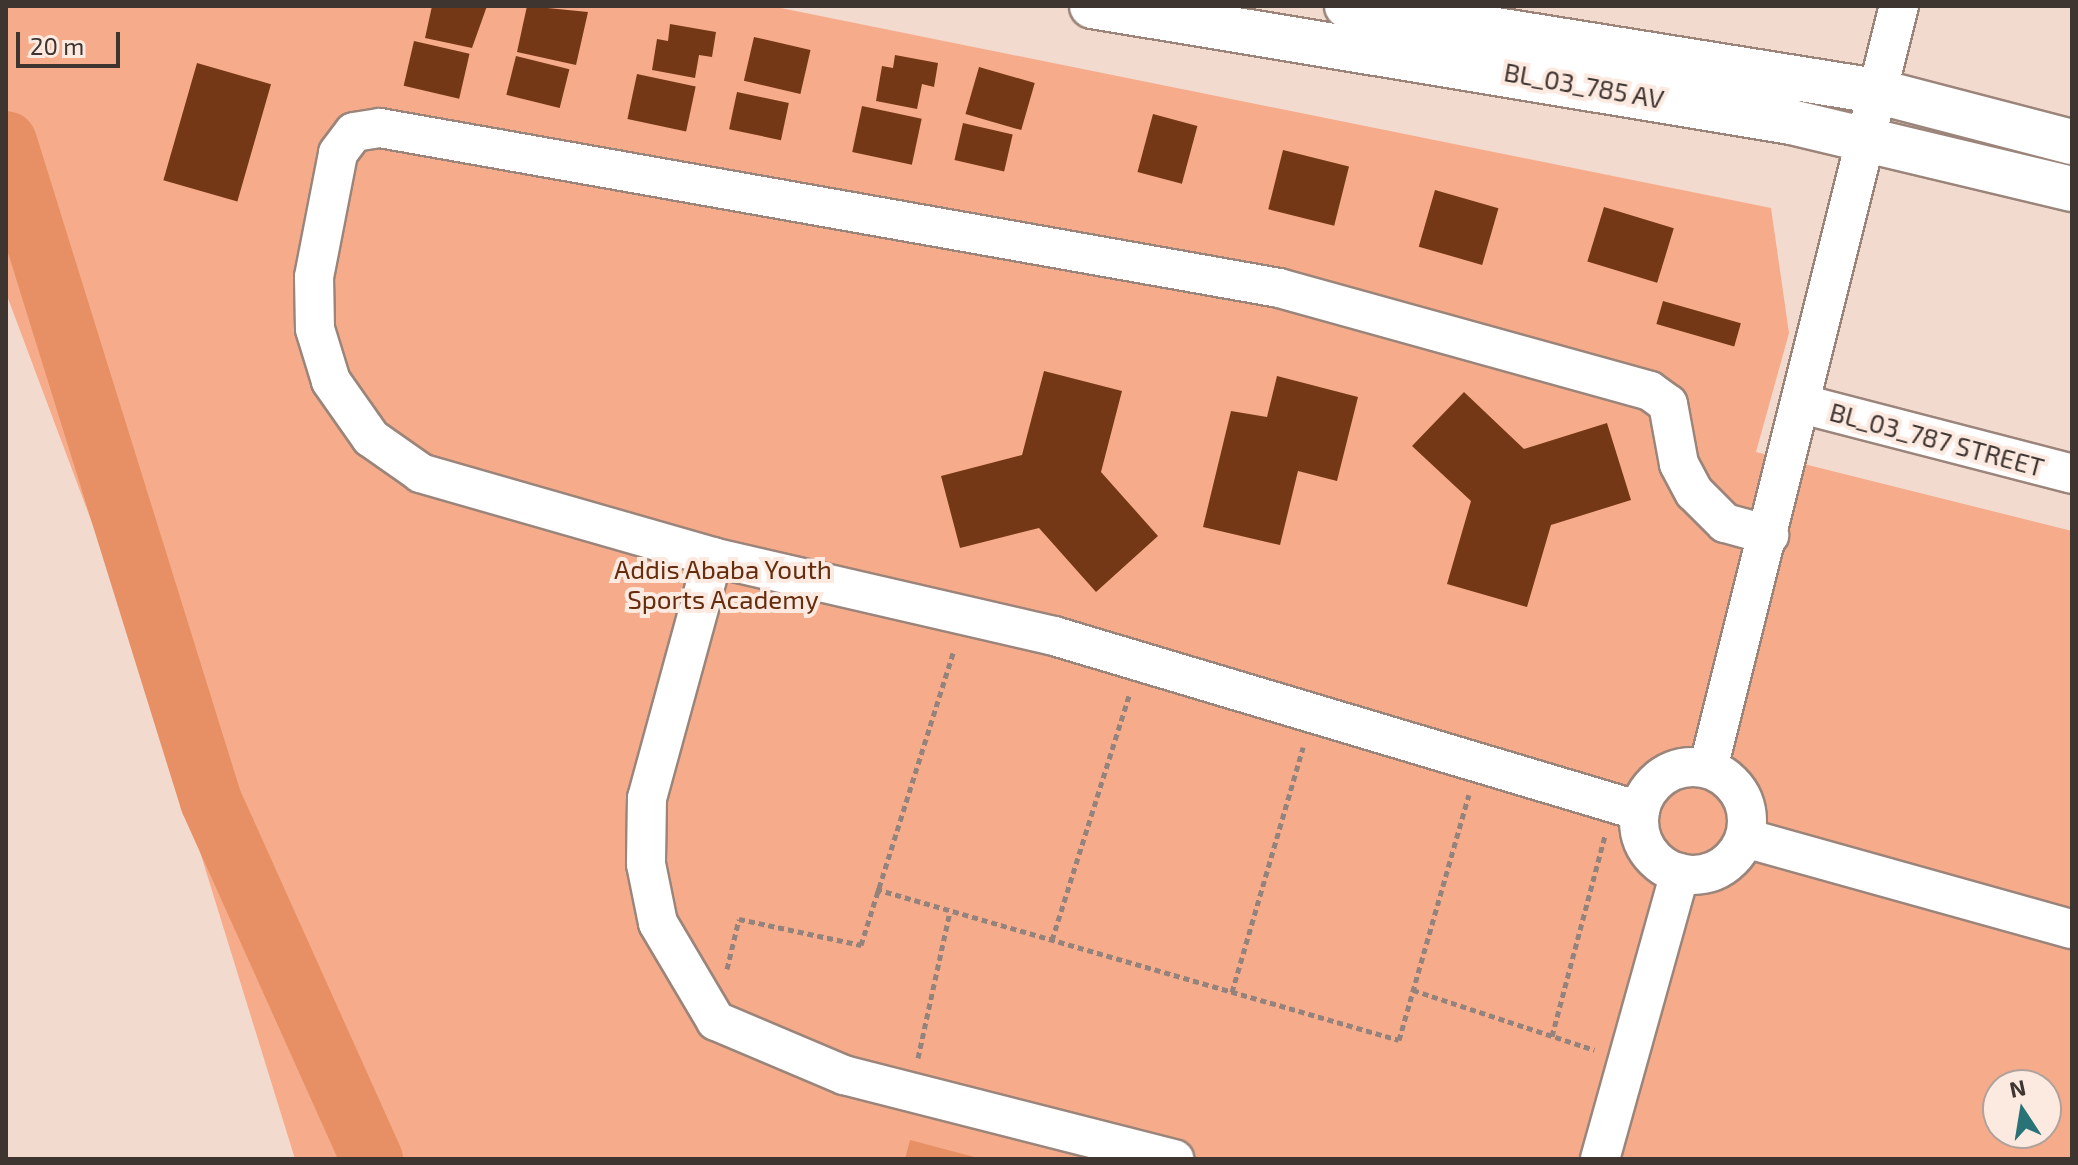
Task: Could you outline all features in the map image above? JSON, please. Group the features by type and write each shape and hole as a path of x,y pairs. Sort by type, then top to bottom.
{"main road":[{"name":"BL_03_785 AV","path":"1092,6 1573,81 1869,138 2072,189"},
{"name":"BL_03_785 AV","path":"1347,6 1876,91 2072,142"}],"street":[{"path":"1708,769 1869,138 1876,91 1899,6"},
{"path":"1626,808 1672,771 1708,769 1737,788 1745,804 1745,838 1712,872 1680,873 1647,850 1626,808 1313,712 966,613 713,557 474,494 421,473 371,438 331,381 315,329 314,277 338,153 354,132 380,128 1128,256 1279,288 1650,391 1668,404 1679,464 1694,492 1725,523 1769,535"},
{"name":"BL_03_787 STREET","path":"1802,404 2072,474"},
{"path":"713,557 647,798 646,864 658,923 716,1021 844,1075 1174,1159"},
{"path":"1745,838 2072,929"},
{"path":"1600,1159 1680,873"}],"path":[{"path":"716,1021 739,919 861,945 876,889 966,613"},
{"path":"1052,940 1140,662"},
{"path":"1232,992 1313,712"},
{"path":"876,889 1399,1040 1478,765"},
{"path":"1552,1036 1626,808"},
{"path":"910,1091 950,911"},
{"path":"1413,990 1629,1061"}],"green space":[{"name":"Addis Ababa Youth Sports Academy","path":"6,6 771,6 1771,208 1789,333 1756,452 2072,531 2072,1159 295,1159 128,619 6,293"}],"shaded area":[{"path":"910,1140 982,1159 905,1159"}],"building":[{"path":"432,6 487,6 472,48 425,38"},
{"path":"527,6 588,12 576,65 517,52"},
{"path":"670,24 716,32 712,57 699,55 695,78 652,70 657,39 668,41"},
{"path":"754,37 811,50 800,94 744,81"},
{"path":"414,41 470,54 459,99 404,86"},
{"path":"895,55 938,63 934,87 922,84 917,109 876,101 882,66 893,68"},
{"path":"516,56 569,69 560,108 506,95"},
{"path":"197,63 271,84 237,201 163,180"},
{"path":"979,67 1035,83 1021,130 965,114"},
{"path":"637,74 696,86 686,131 627,119"},
{"path":"737,92 789,103 781,140 729,129"},
{"path":"862,106 922,119 912,165 852,152"},
{"path":"1153,114 1197,126 1182,184 1137,172"},
{"path":"963,123 1013,134 1004,171 954,160"},
{"path":"1283,150 1349,166 1334,226 1268,209"},
{"path":"1435,190 1498,208 1482,265 1419,247"},
{"path":"1604,207 1674,228 1657,283 1587,262"},
{"path":"1663,301 1741,323 1734,346 1656,324"},
{"path":"1044,371 1122,391 1101,472 1158,536 1096,592 1039,528 960,548 941,476 1022,455"},
{"path":"1277,376 1358,397 1337,481 1298,471 1280,545 1203,527 1231,411 1267,417"},
{"path":"1464,392 1524,449 1607,423 1631,500 1551,525 1527,607 1447,584 1471,501 1412,446"}],"waterway":[{"path":"6,142 211,801 372,1159"}]}
